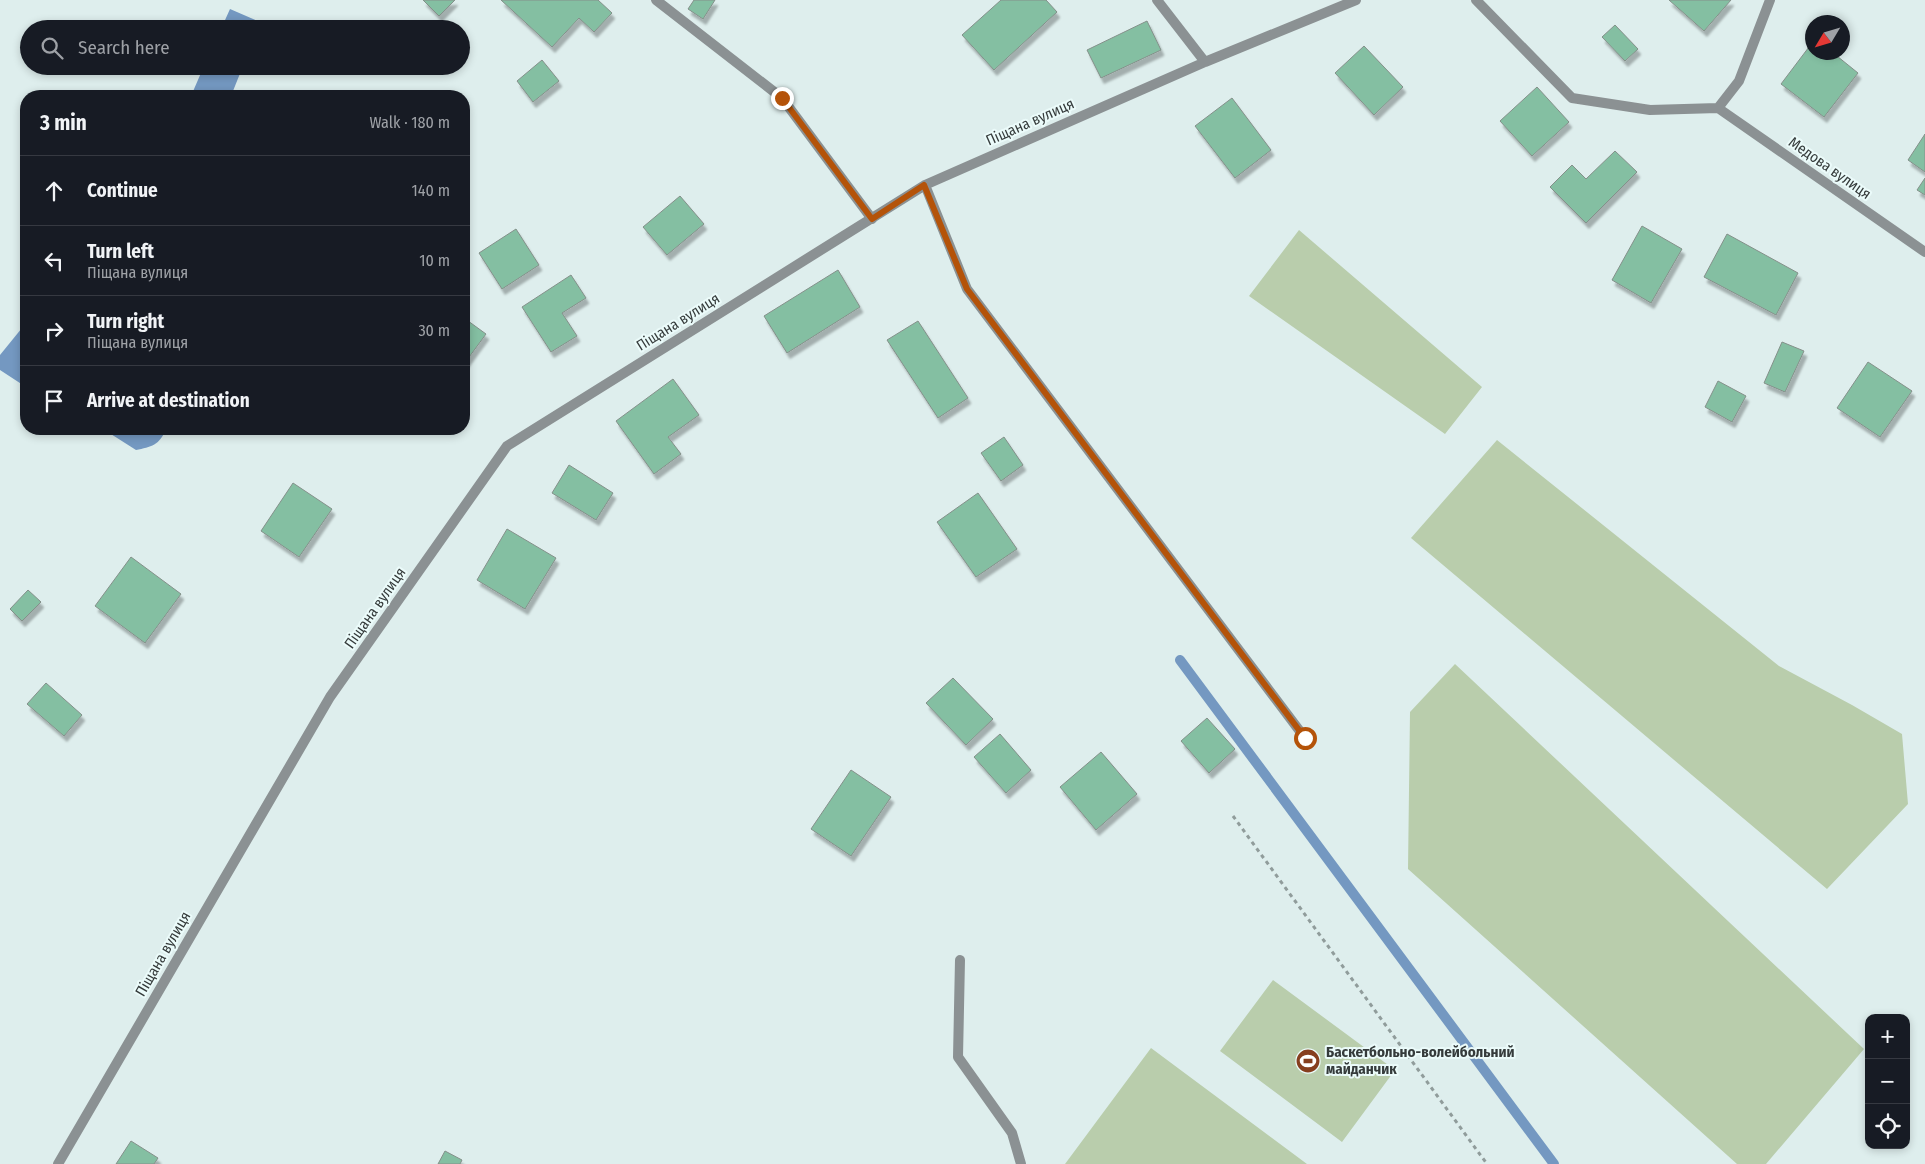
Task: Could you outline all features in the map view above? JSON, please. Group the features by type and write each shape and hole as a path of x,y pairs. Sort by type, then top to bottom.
{"street":[{"path":"656,0 782,98 872,219"},
{"path":"1157,0 1205,62"},
{"name":"Піщана вулиця","path":"58,1164 330,697 507,446 924,185 1205,62 1356,0"},
{"path":"1476,0 1572,98 1650,110 1718,108 1739,81 1770,0"},
{"name":"Медова вулиця","path":"1718,108 1925,252"},
{"path":"924,185 967,289 1305,738"},
{"path":"960,960 958,1057 1012,1133 1022,1164"}],"path":[{"path":"1233,816 1487,1164"}],"green space":[{"path":"1299,230 1482,387 1445,434 1249,296"},
{"path":"1497,440 1779,666 1902,734 1908,804 1827,889 1411,538"},
{"path":"1455,664 1864,1049 1766,1164 1737,1164 1408,869 1410,712"},
{"name":"Баскетбольно-волейбольний майданчик","path":"1273,980 1395,1070 1342,1142 1220,1051"},
{"path":"1151,1048 1307,1164 1065,1164"}],"water":[{"path":"230,9 255,20 225,20"},
{"path":"200,75 239,75 233,90 194,90"},
{"path":"20,330 20,383 0,370 0,355"},
{"path":"112,435 163,435 158,442 146,448 136,450"}],"building":[{"path":"423,0 455,0 439,16"},
{"path":"501,0 598,0 612,13 594,32 579,18 552,47"},
{"path":"694,0 715,0 703,19 688,9"},
{"path":"1001,0 1046,0 1057,12 994,70 962,35"},
{"path":"1669,0 1731,0 1704,31"},
{"path":"1147,21 1161,50 1101,78 1087,50"},
{"path":"1615,25 1638,49 1625,61 1602,37"},
{"path":"1364,46 1403,87 1374,115 1335,73"},
{"path":"1805,52 1805,60 1842,60 1858,73 1824,117 1781,84"},
{"path":"542,60 559,81 533,102 517,81"},
{"path":"1537,87 1569,122 1532,156 1500,121"},
{"path":"1232,98 1271,150 1235,178 1195,126"},
{"path":"1925,134 1925,172 1908,160"},
{"path":"1615,151 1637,172 1586,223 1550,187 1572,165 1586,179"},
{"path":"1925,178 1925,195 1917,190"},
{"path":"680,196 704,224 667,255 643,227"},
{"path":"1642,226 1682,249 1651,303 1612,280"},
{"path":"516,229 539,265 502,289 479,253"},
{"path":"1727,234 1798,273 1776,315 1704,277"},
{"path":"838,270 860,307 787,353 764,316"},
{"path":"571,275 586,298 562,313 577,336 551,352 522,307"},
{"path":"918,321 968,398 938,418 887,340"},
{"path":"470,322 486,334 470,356"},
{"path":"1782,342 1804,351 1785,392 1764,383"},
{"path":"1868,362 1912,391 1880,437 1837,408"},
{"path":"673,379 699,415 668,437 681,454 654,474 616,421"},
{"path":"1718,381 1746,396 1732,422 1705,407"},
{"path":"1004,437 1023,465 1001,481 981,453"},
{"path":"569,465 613,493 596,520 552,493"},
{"path":"293,483 332,509 299,557 261,531"},
{"path":"978,493 1017,549 976,577 937,522"},
{"path":"507,529 556,558 525,609 477,580"},
{"path":"131,557 181,594 145,643 95,606"},
{"path":"28,590 41,602 22,621 10,609"},
{"path":"953,678 993,719 966,745 926,703"},
{"path":"46,683 82,715 64,736 27,704"},
{"path":"1207,718 1235,749 1209,773 1181,741"},
{"path":"1000,734 1031,770 1006,793 974,757"},
{"path":"1101,752 1137,794 1096,830 1060,787"},
{"path":"851,770 891,797 851,856 811,829"},
{"path":"131,1141 158,1158 154,1164 116,1164"},
{"path":"445,1151 462,1160 460,1164 438,1164"}],"waterway":[{"path":"1180,660 1554,1164"}],"place":[{"name":"Баскетбольно-волейбольний майданчик","path":"1308,1061"}],"route":[{"path":"782,98 872,219 924,185 967,289 1305,738"}]}
